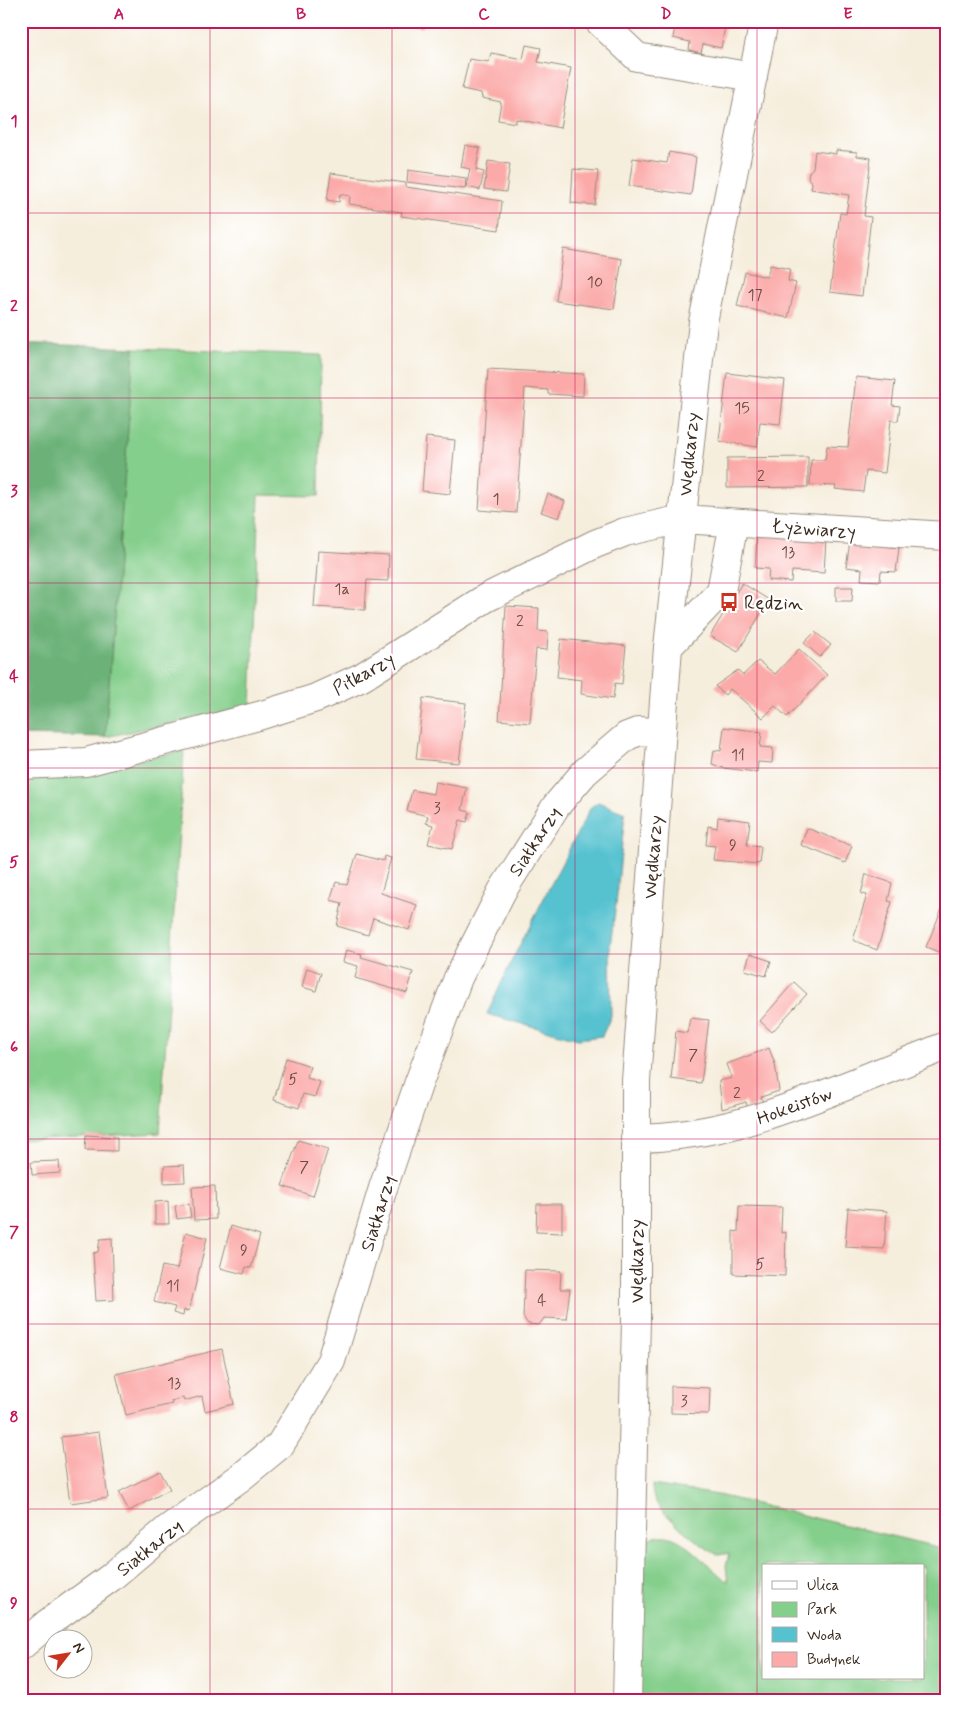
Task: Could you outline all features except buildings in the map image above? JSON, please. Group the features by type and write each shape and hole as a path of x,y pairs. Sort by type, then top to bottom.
{"street":[{"path":"599,21 637,57 753,77"},
{"name":"Wędkarzy","path":"628,1701 636,1329 635,1138 637,1071 661,733 687,455 703,322 764,21"},
{"name":"Łyżwiarzy","path":"682,518 946,536"},
{"name":"Piłkarzy","path":"21,765 86,762 262,715 316,698 362,677 486,598 595,544 625,532 682,518"},
{"path":"668,648 721,591 734,523"},
{"name":"Siatkarzy","path":"21,1646 48,1623 110,1578 168,1529 241,1477 280,1445 331,1361 418,1085 458,978 502,890 556,806 585,772 627,736 640,730 661,733"},
{"name":"Hokeistów","path":"635,1138 658,1138 742,1124 779,1112 946,1046"}],"green space":[{"path":"21,343 134,348 105,737 21,735"},
{"path":"134,348 321,355 319,496 259,495 251,707 105,737"},
{"path":"184,751 160,1133 21,1140 21,779 53,778"},
{"path":"652,1485 718,1495 946,1549 946,1701 639,1701 641,1548 652,1538 663,1536 675,1538 697,1554 728,1582 726,1566 729,1553 718,1554 704,1547 659,1507 653,1494"}],"water":[{"path":"598,802 625,813 610,946 611,1016 602,1036 578,1039 487,1014 513,958 591,807"}],"place":[{"name":"Rędzin","path":"729,602"}]}
